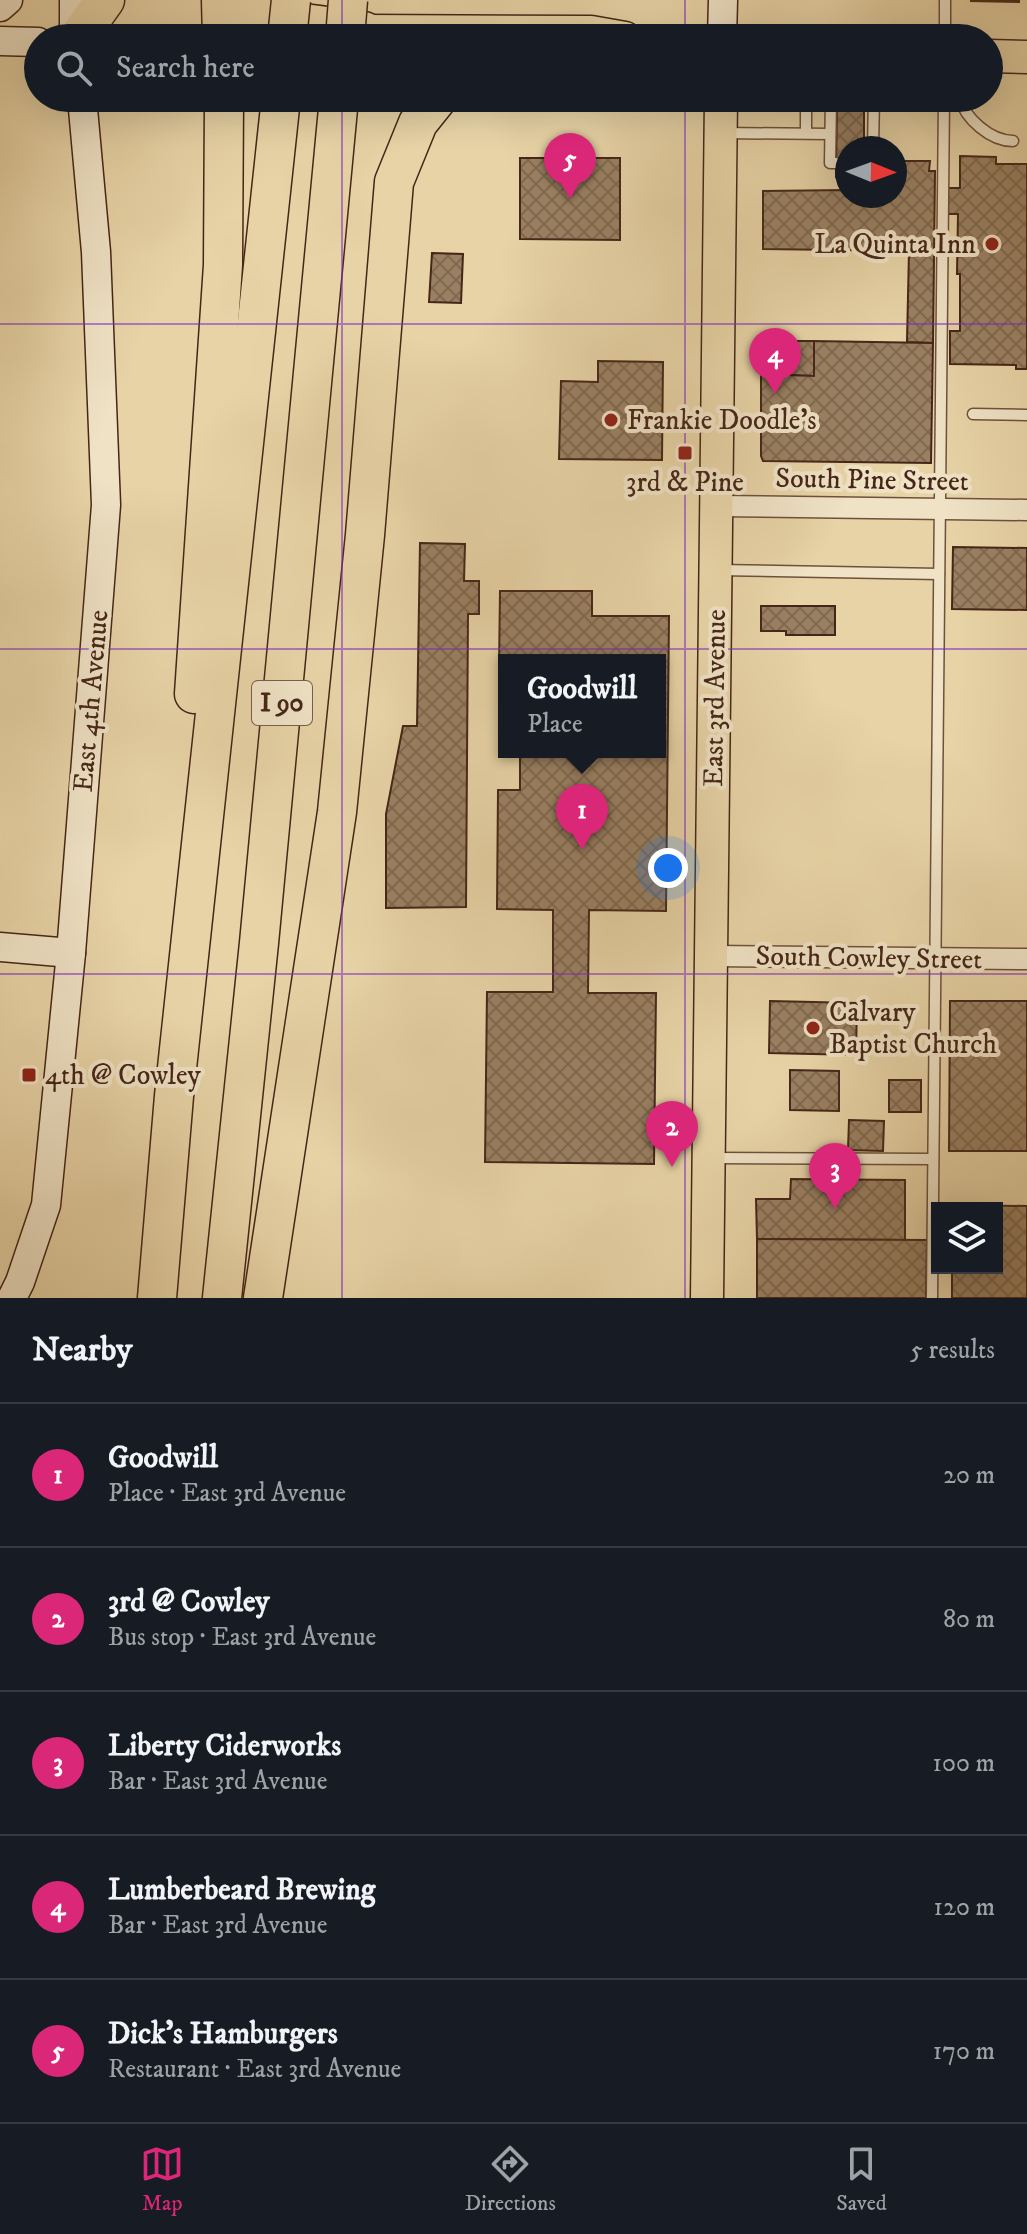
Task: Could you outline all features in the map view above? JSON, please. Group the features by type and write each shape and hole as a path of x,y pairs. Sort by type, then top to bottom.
{"highway":[{"path":"87,24 105,0"},
{"path":"222,24 222,0 280,19 324,24"},
{"path":"288,24 291,0"},
{"path":"174,1096 199,594 223,277 225,112"},
{"name":"I 90","path":"157,1298 174,1096 280,112"},
{"name":"I 90","path":"222,1298 261,928 338,112"},
{"path":"263,1298 337,812 365,535 394,182 418,123 427,112"}],"main road":[{"path":"1003,56 1027,57"},
{"name":"East 3rd Avenue","path":"707,1298 721,112"}],"street":[{"path":"0,7 8,0"},
{"path":"74,0 75,24"},
{"path":"722,24 723,0"},
{"path":"0,41 24,42"},
{"name":"East 4th Avenue","path":"12,1298 46,1205 71,953 106,505 96,252 83,112"},
{"name":"South Pine Street","path":"717,506 1027,510"},
{"path":"0,947 71,953"},
{"name":"South Cowley Street","path":"712,956 1027,959"}],"lane":[{"path":"945,0 945,24"},
{"path":"806,112 806,133"},
{"path":"833,112 830,163 835,163"},
{"path":"871,112 871,136"},
{"path":"932,1298 944,112"},
{"path":"966,112 979,126 1001,139 1013,141"},
{"path":"720,133 830,134"},
{"path":"973,414 1027,415"},
{"path":"716,570 939,574"},
{"path":"710,1158 933,1159"}],"building":[{"path":"1019,0 1019,2 971,1"},
{"path":"837,112 864,112 864,136 837,136"},
{"name":"La Quinta Inn","path":"960,156 996,157 996,164 1027,164 1027,369 1016,369 1016,365 950,364 950,331 960,331 960,274 957,274 958,214 948,214 948,188 960,188"},
{"path":"520,158 620,158 620,240 520,239"},
{"path":"907,161 930,161 929,171 935,171 933,343 907,342 909,251 763,249 763,191 835,190 835,208 907,208"},
{"path":"432,253 463,254 461,303 429,302"},
{"path":"788,341 814,341 814,376 787,375"},
{"path":"788,341 787,375 814,376 814,341 933,343 931,463 763,461 761,347 766,343"},
{"name":"Frankie Doodle’s","path":"598,361 663,362 662,460 559,459 561,381 598,382"},
{"path":"420,543 465,544 464,581 479,581 479,614 468,614 466,907 386,908 386,814 403,726 417,726"},
{"path":"953,547 1027,548 1027,610 952,609"},
{"path":"500,591 592,591 592,616 669,616 666,911 589,910 588,993 656,993 654,1164 485,1162 487,992 553,992 553,910 497,909 498,790 520,790 520,758 666,758 666,654 499,654"},
{"path":"761,606 835,606 835,635 786,635 786,631 761,631"},
{"name":"Calvary Baptist Church","path":"770,1001 857,1003 856,1055 769,1053"},
{"path":"950,1001 1027,1001 1027,1151 949,1151"},
{"path":"790,1070 839,1071 839,1111 790,1110"},
{"path":"889,1080 921,1080 921,1112 889,1112"},
{"path":"849,1120 884,1121 883,1151 848,1150"},
{"path":"791,1179 905,1180 905,1240 757,1239 756,1199 790,1199"},
{"path":"1003,1206 1027,1206 1027,1298 952,1298 952,1274 1003,1274"},
{"path":"757,1239 927,1240 926,1298 757,1298"}],"place":[{"name":"Dick's Hamburgers","path":"570,199"},
{"name":"La Quinta Inn","path":"992,244"},
{"name":"Lumberbeard Brewing","path":"775,394"},
{"name":"Frankie Doodle’s","path":"611,420"},
{"name":"3rd & Pine","path":"685,453"},
{"name":"Goodwill","path":"582,850"},
{"name":"Calvary Baptist Church","path":"813,1028"},
{"name":"4th @ Cowley","path":"29,1075"},
{"name":"3rd @ Cowley","path":"672,1167"},
{"name":"Liberty Ciderworks","path":"835,1209"}]}
